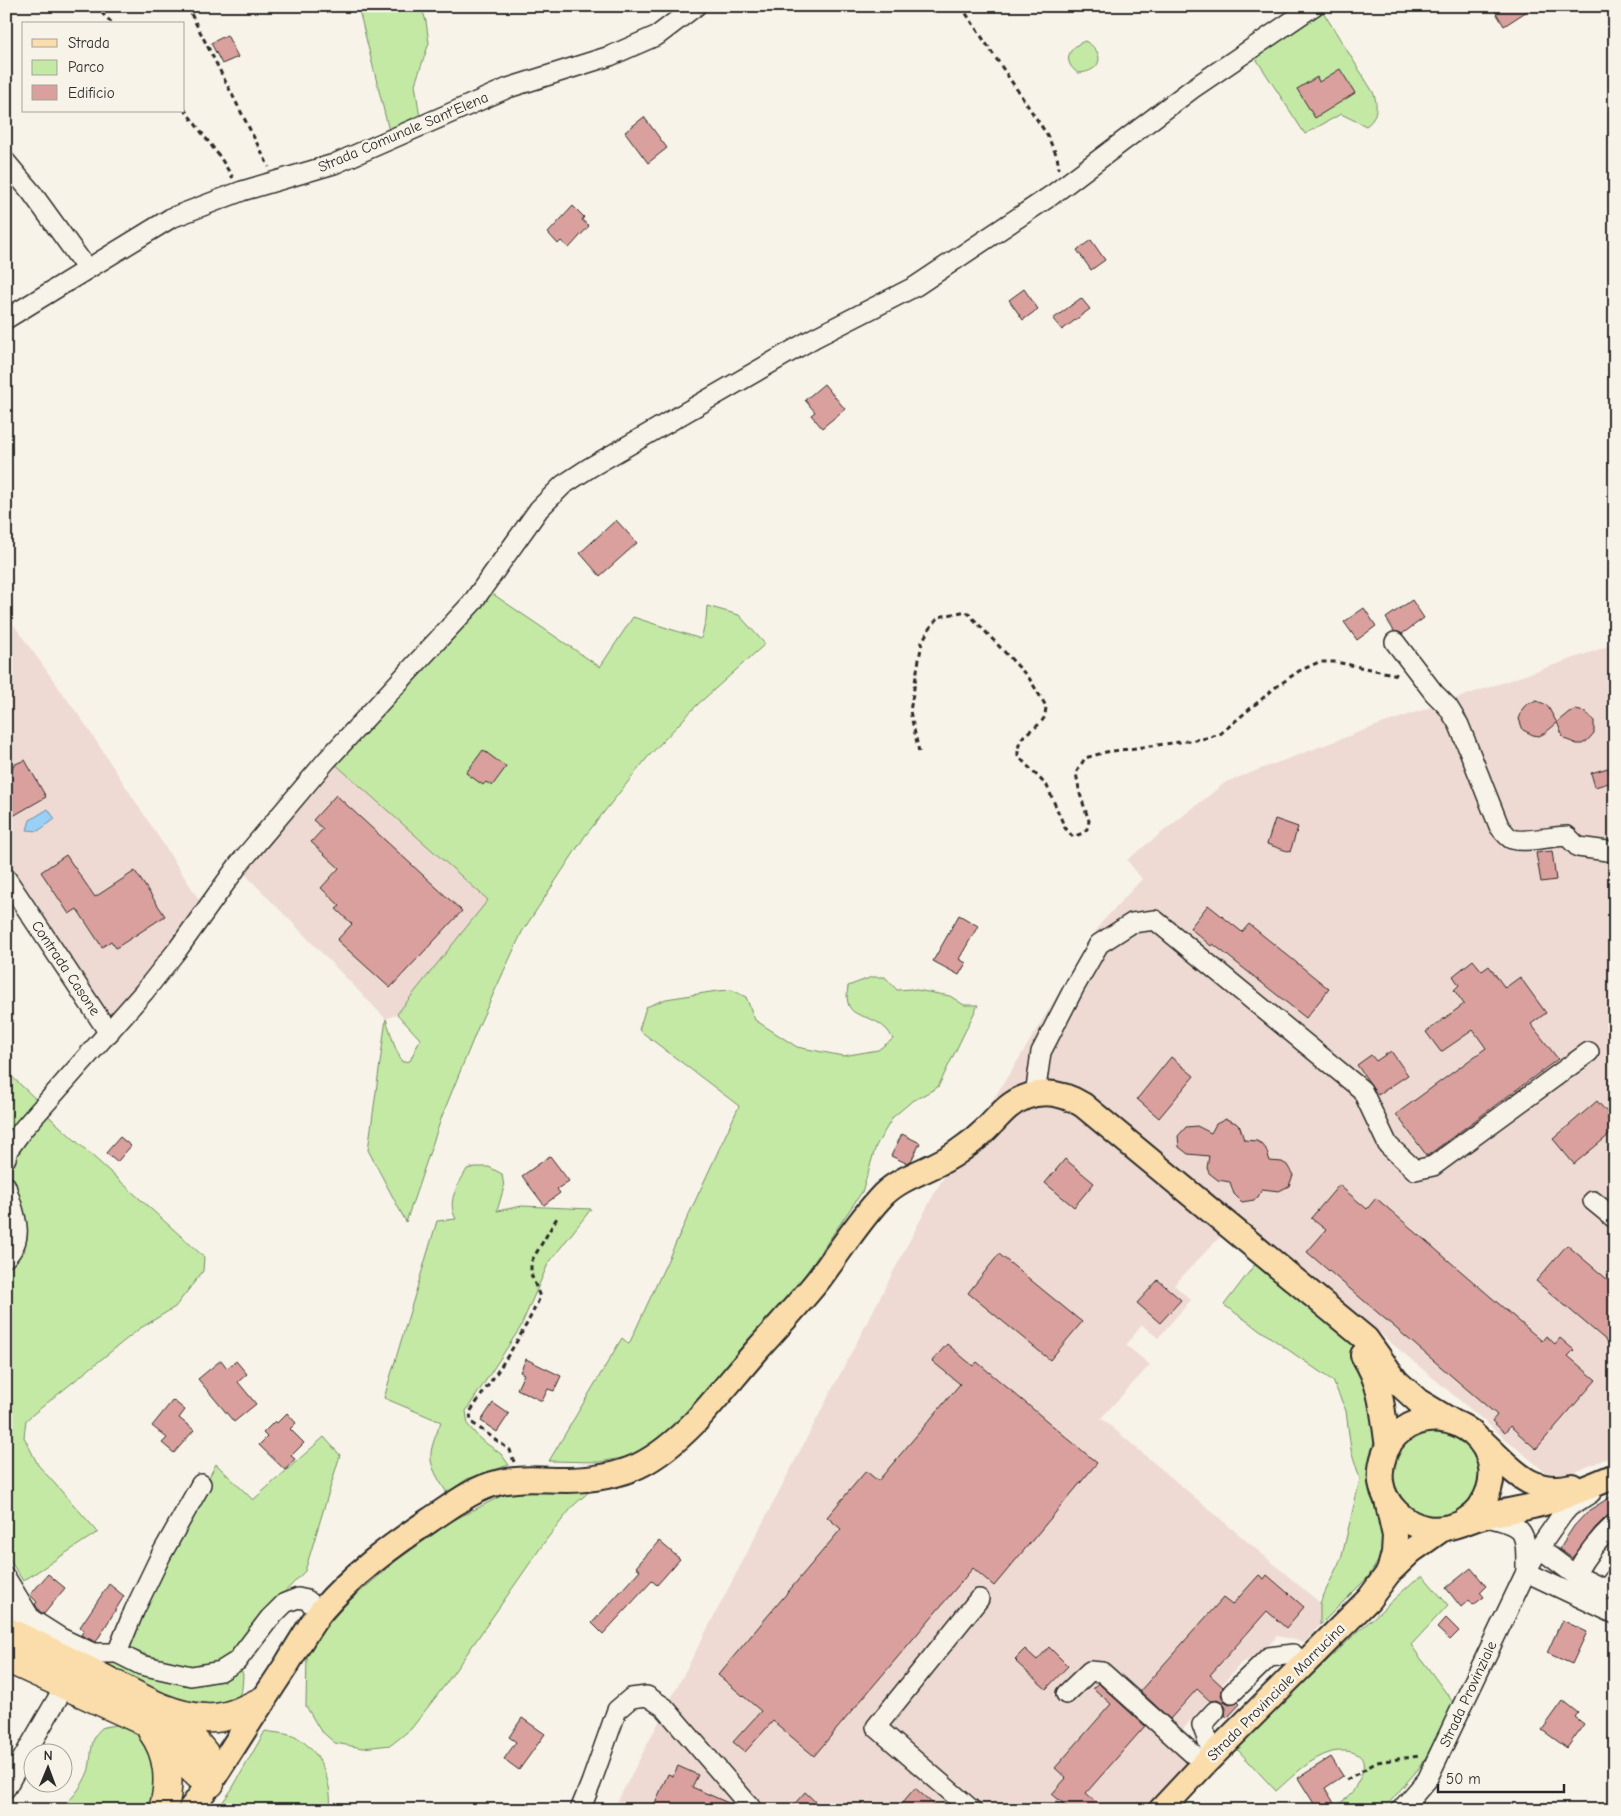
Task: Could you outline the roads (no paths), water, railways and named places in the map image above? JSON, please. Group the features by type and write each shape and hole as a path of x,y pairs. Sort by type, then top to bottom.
{"highway":[{"path":"11,1642 66,1684 160,1730 175,1745 191,1769 199,1777 210,1783"},
{"path":"11,1642 170,1712 217,1718 242,1711 262,1701"},
{"path":"170,1712 204,1753 209,1763 210,1783"},
{"path":"138,1718 157,1739 164,1756 168,1790 163,1810"}],"main road":[{"path":"190,1810 210,1783 321,1612 353,1578 413,1531 460,1500 494,1483 521,1479 600,1478 621,1473 644,1464 664,1450 695,1421 817,1281 864,1217 883,1195 898,1182 921,1173 954,1155 980,1135 1020,1099 1035,1095 1050,1093 1062,1095 1083,1105 1366,1339 1396,1381 1418,1401 1453,1422 1466,1427 1522,1479 1539,1486 1560,1489 1615,1477"},
{"path":"1338,1316 1374,1374 1383,1406 1388,1446"},
{"path":"1453,1422 1434,1419 1416,1422 1400,1432 1388,1446 1382,1464 1381,1483 1387,1500 1397,1513 1410,1523 1426,1528 1463,1522 1543,1504 1615,1477"},
{"path":"1463,1522 1482,1505 1490,1482 1489,1458 1476,1436"},
{"name":"Strada Provinciale Marrucina","path":"1387,1500 1395,1536 1394,1553 1389,1572"},
{"name":"Strada Provinciale Marrucina","path":"1161,1810 1210,1758 1369,1599 1389,1572 1411,1550 1463,1522"}],"street":[{"name":"Strada Comunale Sant'Elena","path":"6,319 171,218 242,191 334,164 508,88 610,56 658,34 696,6"},
{"path":"6,1158 8,1150 24,1128 144,992 178,949 239,864 326,761 472,604 539,510 563,485 589,468 814,338 916,286 1062,187 1192,89 1314,6"},
{"path":"6,162 32,193 87,269"},
{"path":"1395,642 1459,724 1498,826 1511,839 1524,841 1567,836 1578,847 1615,852"},
{"name":"Contrada Casone","path":"6,878 109,1033"},
{"path":"1035,1095 1041,1052 1099,944 1132,923 1155,920 1362,1090 1388,1145 1415,1170 1433,1166 1589,1052"},
{"path":"6,1186 17,1219 17,1237 11,1252 6,1257"},
{"path":"1593,1200 1615,1219"},
{"path":"1539,1548 1569,1507 1615,1477"},
{"path":"1522,1479 1540,1498 1543,1504 1544,1518 1539,1548"},
{"path":"117,1653 134,1611 161,1555 201,1484"},
{"path":"1463,1522 1509,1522 1520,1531 1526,1550 1526,1572 1615,1614"},
{"path":"1575,1575 1587,1554 1615,1524"},
{"path":"1539,1548 1575,1575 1606,1590 1615,1578"},
{"name":"Strada Provinziale","path":"1401,1810 1427,1780 1539,1548"},
{"path":"6,1578 31,1619 61,1638 93,1653 117,1653 141,1664 190,1676 221,1671 237,1661 269,1619 285,1603 298,1598 307,1600 321,1612"},
{"path":"6,1598 11,1642"},
{"path":"972,1810 876,1727 979,1599"},
{"path":"1232,1694 1269,1657 1293,1654 1305,1664"},
{"path":"1066,1694 1090,1671 1102,1672 1210,1758"},
{"path":"6,1788 12,1765 66,1684"},
{"path":"580,1810 592,1783 617,1710 631,1698 647,1696 664,1707 753,1810"},
{"path":"1210,1758 1209,1744 1202,1725 1215,1711"}],"water":[{"path":"48,809 55,819 38,831 27,830 30,820"}]}
